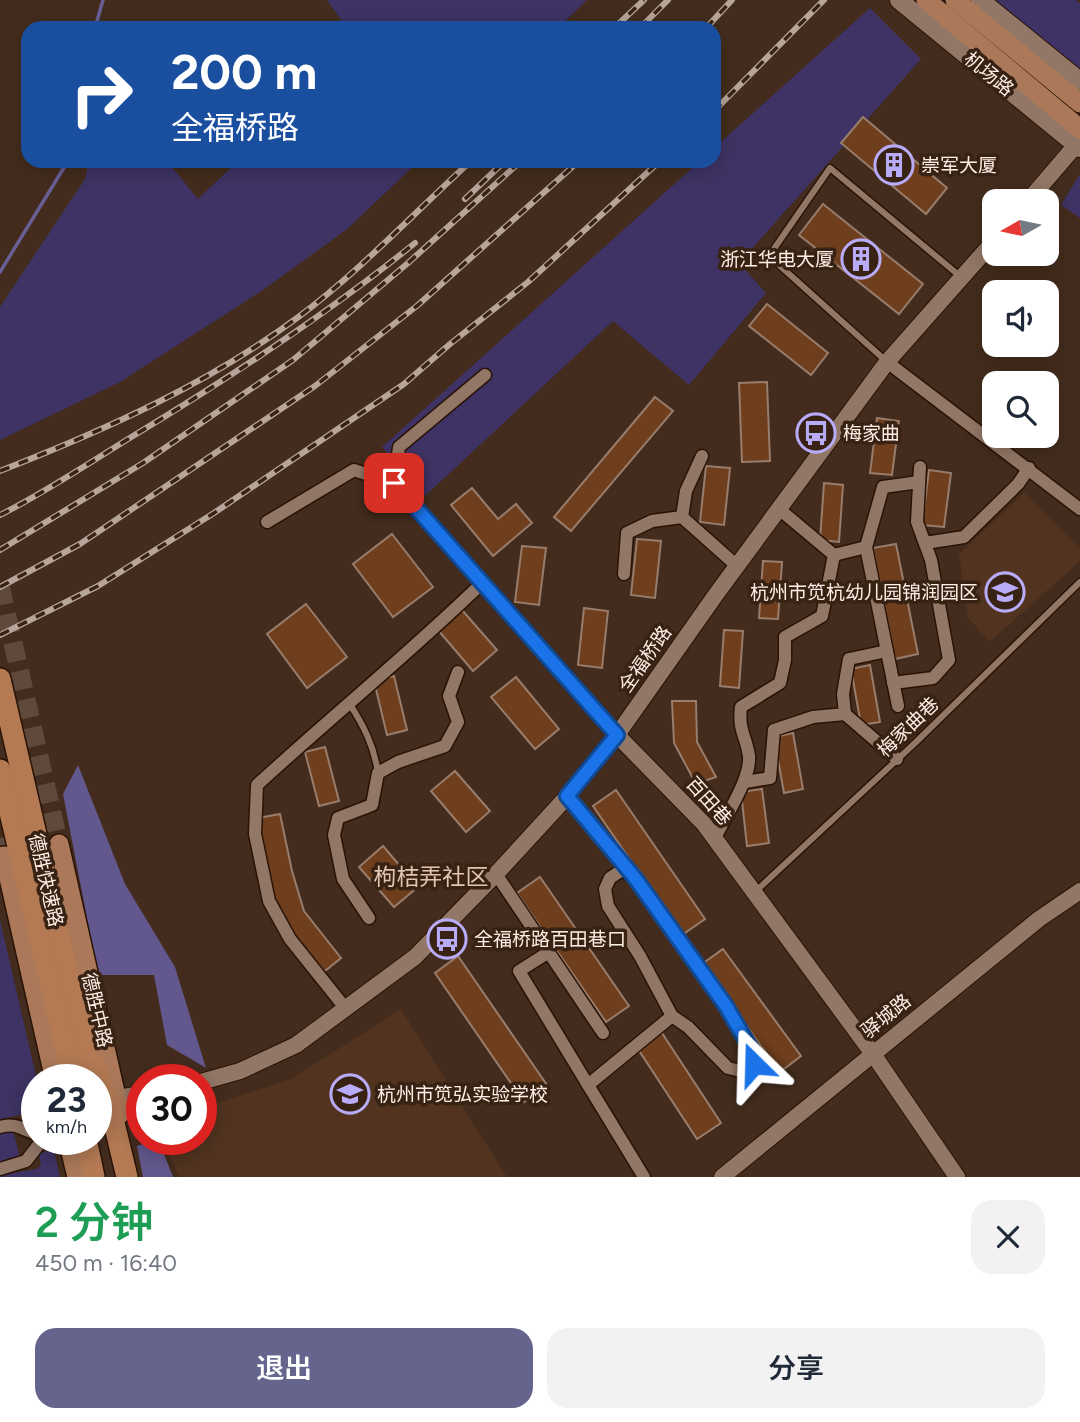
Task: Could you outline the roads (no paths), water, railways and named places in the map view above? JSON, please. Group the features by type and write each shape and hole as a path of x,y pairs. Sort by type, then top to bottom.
{"highway":[{"name":"德胜快速路","path":"0,679 89,1064"},
{"name":"德胜快速路","path":"0,770 69,1064"},
{"path":"82,1033 110,1106 127,1177"},
{"path":"112,1150 115,1177"},
{"path":"82,1155 94,1177"}],"main road":[{"name":"机场路","path":"899,0 1079,140"},
{"name":"机场路","path":"926,0 1079,140"},
{"name":"机场路","path":"955,0 1080,103"},
{"path":"980,0 1080,81"},
{"name":"德胜中路","path":"59,844 100,1064"},
{"path":"4,856 51,1064"},
{"name":"德胜中路","path":"112,1115 133,1177"},
{"path":"75,1155 77,1177"}],"street":[{"path":"1038,189 1079,140"},
{"name":"全福桥路","path":"217,1077 240,1071 296,1045 346,1009 415,957 496,874 567,796 617,735 887,362 982,255"},
{"path":"887,362 1080,509"},
{"path":"267,522 354,470 394,483 399,447 485,376"},
{"path":"682,517 686,491 702,456"},
{"path":"893,683 933,678 949,660 931,560 917,522 920,467"},
{"path":"925,543 964,537 1018,484 1029,468"},
{"path":"898,706 866,547 883,487 919,482"},
{"name":"百田巷","path":"394,483 617,735 704,824 756,891 873,1054 957,1177"},
{"path":"779,509 834,555"},
{"path":"624,574 627,533 652,521 682,517 737,566"},
{"path":"834,555 866,547"},
{"path":"715,838 745,782 749,758 739,722 741,707 780,683 785,660 785,637 822,616 834,555"},
{"path":"346,1009 290,939 269,901 255,834 257,785 348,702 433,630 482,583"},
{"path":"887,651 849,659 843,694 845,714 897,760"},
{"path":"369,919 343,879 334,835 338,818 372,805 378,773 398,762 445,746 458,722 449,696 458,672"},
{"path":"745,782 770,778 769,764 774,730 813,717 845,714"},
{"path":"567,796 635,878 726,1006 752,1051 754,1064 741,1071 728,1068 688,1027 672,1016 640,956 608,906 605,889 610,878 622,870 635,878"},
{"path":"496,874 603,1033"},
{"name":"驿城路","path":"722,1177 1039,919 1080,891"},
{"path":"549,952 519,971 644,1177"},
{"path":"588,1085 672,1016"},
{"path":"0,1127 21,1127"},
{"path":"0,1169 19,1164 31,1155"}],"lane":[{"path":"887,362 769,256 830,168 962,278"},
{"name":"梅家曲巷","path":"756,891 897,760 1080,582"},
{"path":"348,702 364,727 374,751 378,773"}],"waterway":[{"path":"97,21 103,0"},
{"path":"0,272 64,168"}],"tunnel":[{"path":"0,586 59,844"},
{"path":"0,838 4,856"}],"railway":[{"path":"622,21 644,0"},
{"path":"647,21 668,0"},
{"path":"712,21 732,0"},
{"path":"721,104 824,0"},
{"path":"0,471 154,404 262,342 320,300 464,168"},
{"path":"465,199 498,168"},
{"path":"0,550 143,463 293,360 408,263 513,168"},
{"path":"0,587 80,544 315,386 418,305 571,168"},
{"path":"0,635 98,586 214,513 404,384 528,282 652,168"},
{"path":"0,515 67,477 242,368 313,320 415,243"}],"place":[{"name":"崇军大厦","path":"894,165"},
{"name":"浙江华电大厦","path":"861,259"},
{"name":"梅家曲","path":"816,433"},
{"name":"杭州市笕杭幼儿园锦润园区","path":"1005,592"},
{"name":"全福桥路百田巷口","path":"447,939"},
{"name":"杭州市笕弘实验学校","path":"350,1094"}],"district":[{"name":"枸桔弄社区","path":"431,877"}]}
